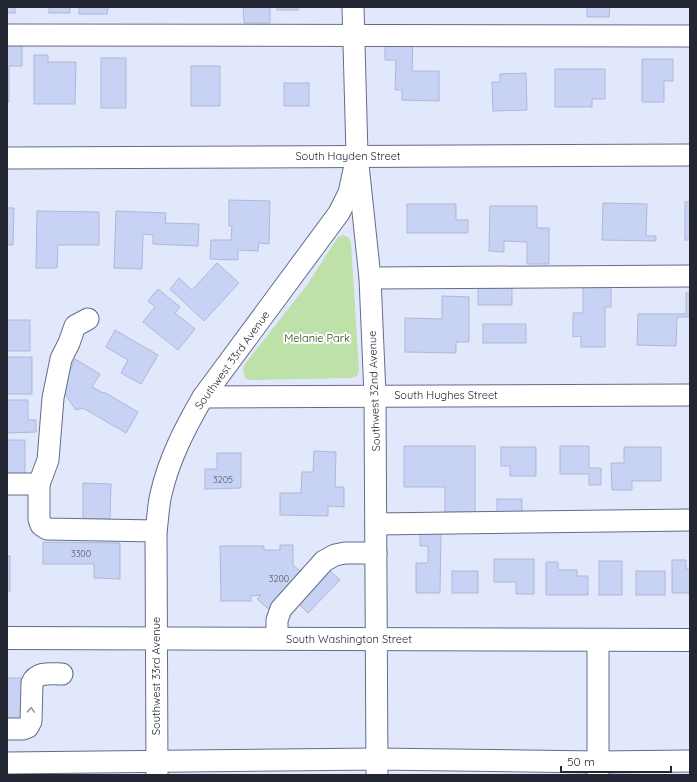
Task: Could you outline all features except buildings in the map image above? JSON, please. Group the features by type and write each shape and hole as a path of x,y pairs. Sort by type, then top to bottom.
{"main road":[{"name":"South Washington Street","path":"7,638 690,640"}],"street":[{"name":"Southwest 32nd Avenue","path":"353,7 357,156 370,278 375,396 377,767"},
{"path":"7,35 690,36"},
{"name":"South Hayden Street","path":"7,158 690,155"},
{"name":"Southwest 33rd Avenue","path":"157,768 156,531 160,495 171,460 186,426 203,397 339,213 349,193 357,156"},
{"path":"370,278 690,276"},
{"path":"88,319 75,326 61,359 53,398 48,460 39,484 40,525 47,529 156,531"},
{"name":"South Hughes Street","path":"203,397 690,395"},
{"path":"7,484 39,484"},
{"path":"376,524 690,520"},
{"path":"277,638 277,620 281,609 324,561 335,555 345,553 376,553"},
{"path":"598,640 598,768"},
{"path":"7,729 23,729 28,727 31,721 32,684 34,679 38,675 62,674"},
{"path":"7,763 157,768 598,768 690,761"}],"green space":[{"name":"Melanie Park","path":"343,235 348,237 351,242 359,371 357,376 351,378 246,379 243,372 245,364 307,285 338,237"}]}
